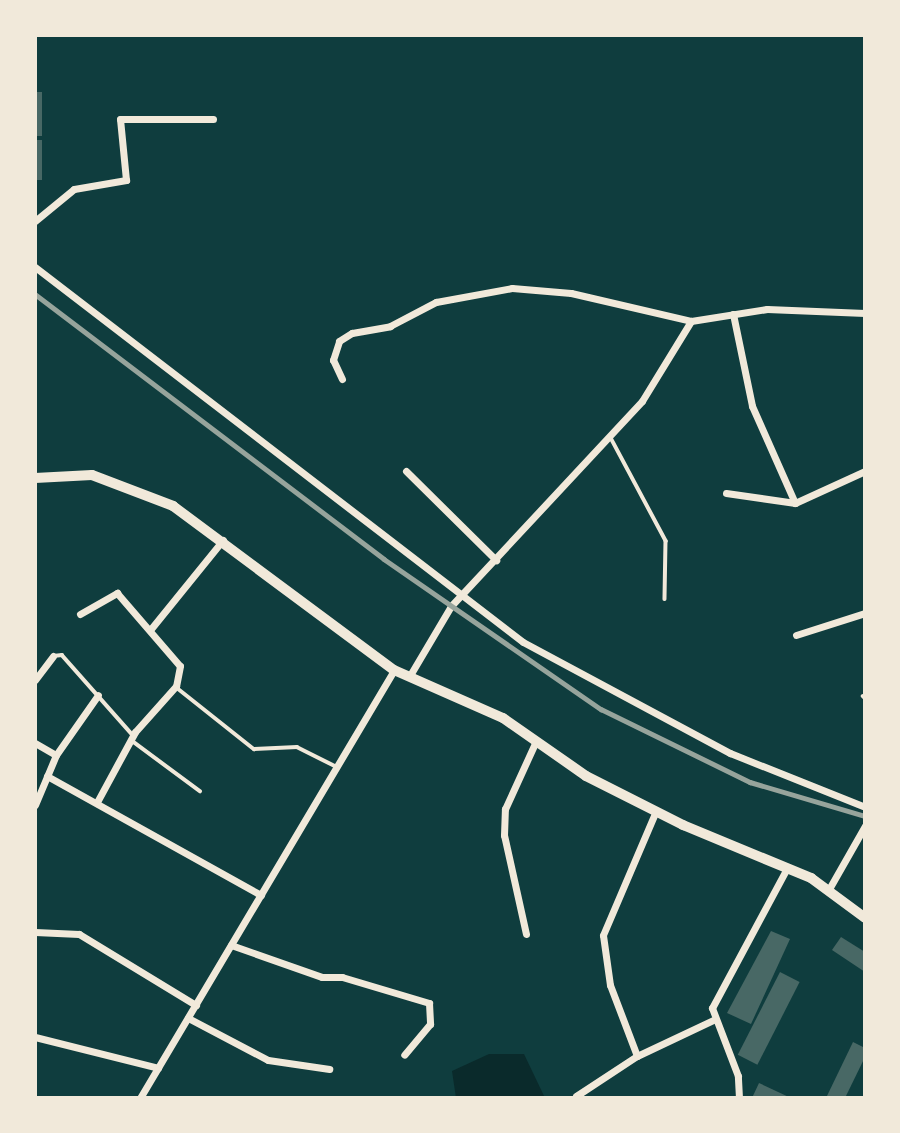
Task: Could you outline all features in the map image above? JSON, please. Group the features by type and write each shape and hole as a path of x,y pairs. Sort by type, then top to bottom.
{"street":[{"path":"35,221 50,202 74,189 127,180 120,119 213,119"},
{"path":"35,267 459,597 523,642 709,742 865,807"},
{"path":"342,379 333,360 339,341 352,333 390,326 436,302 512,288 571,293 691,321 767,309 865,313"},
{"path":"733,314 752,406 795,503"},
{"path":"409,677 459,597 642,401 691,321"},
{"path":"406,471 496,560"},
{"path":"726,494 795,503 865,471"},
{"path":"35,478 77,474 119,482 173,506 224,539 314,617 394,670 503,718 536,741 656,811 829,889 865,918"},
{"path":"150,630 224,539"},
{"path":"80,614 117,593 180,666 176,687 132,738 97,802"},
{"path":"796,635 865,613"},
{"path":"35,680 52,656"},
{"path":"142,1097 394,670"},
{"path":"35,805 56,755 98,695"},
{"path":"526,934 504,835 505,809 536,741"},
{"path":"35,743 56,755"},
{"path":"47,776 261,895"},
{"path":"636,1056 610,985 603,935 656,811"},
{"path":"829,889 865,826"},
{"path":"739,1098 738,1076 713,1020 716,999 786,870"},
{"path":"35,932 79,934 196,1005"},
{"path":"231,945 322,977 342,976 429,1003 430,1024 404,1055"},
{"path":"188,1018 268,1060 329,1069"},
{"path":"576,1096 636,1056 713,1020"},
{"path":"35,1037 158,1068"}],"lane":[{"path":"610,436 666,541 665,599"},
{"path":"52,656 62,655 132,738 200,791"},
{"path":"176,687 254,749 297,747 337,767"}],"water":[{"path":"489,1054 524,1054 545,1098 456,1098 452,1071"}],"building":[{"path":"35,92 42,92 42,136 35,136"},
{"path":"35,140 42,140 42,180 35,180"},
{"path":"771,931 790,939 751,1024 727,1013"},
{"path":"841,937 865,952 865,972 832,950"},
{"path":"780,972 800,982 757,1065 738,1055"},
{"path":"853,1042 865,1048 865,1057 845,1098 826,1098"},
{"path":"759,1083 791,1098 752,1098"}],"railway":[{"path":"35,294 384,559 601,709 750,782 865,816"}]}
